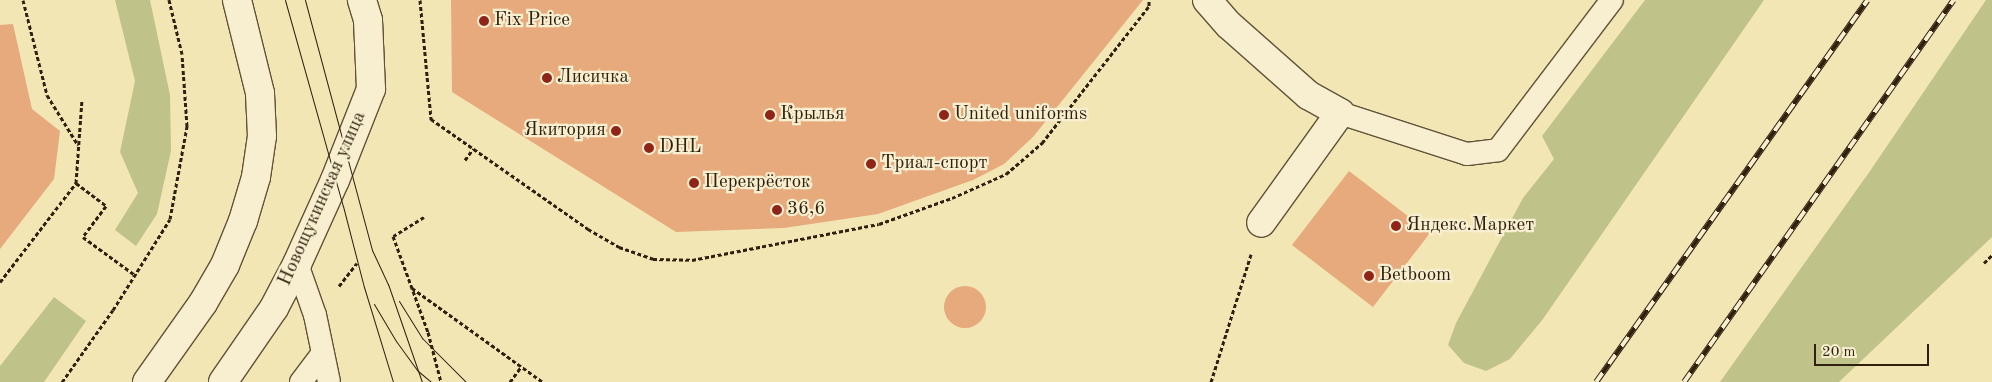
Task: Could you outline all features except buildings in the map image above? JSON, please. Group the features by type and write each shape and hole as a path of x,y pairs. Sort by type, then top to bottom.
{"main road":[{"path":"147,382 203,303 225,265 243,221 256,178 262,136 260,93 237,0"},
{"path":"1207,0 1230,25 1308,95 1340,113 1261,223"},
{"name":"Новощукинская улица","path":"223,382 274,308 297,264 335,180 371,88 368,7"}],"lane":[{"path":"1340,113 1468,154 1498,150 1612,0"},
{"path":"297,264 315,316 329,382"},
{"path":"301,382 323,353"}],"path":[{"path":"23,0 47,95 78,146"},
{"path":"62,382 135,275 170,219 187,126 182,54 170,0"},
{"path":"420,0 431,119 588,229 619,247 653,259 692,260 879,224 952,198 1006,174 1042,143 1149,6 1149,0"},
{"path":"0,282 76,183 82,99"},
{"path":"465,160 473,149"},
{"path":"76,183 106,206 83,237 135,275"},
{"path":"424,217 393,236 428,332 440,382"},
{"path":"1211,382 1261,223"},
{"path":"1984,263 1992,255"},
{"path":"334,292 357,263"},
{"path":"411,287 542,382"},
{"path":"510,382 521,367"}],"green space":[{"path":"115,0 150,0 170,95 171,151 157,214 136,246 115,230 138,193 120,152 135,81"},
{"path":"1645,0 1764,0 1543,319 1510,359 1486,371 1464,363 1448,345 1456,323 1523,198 1554,159 1542,136"},
{"path":"1986,0 1992,0 1992,237 1839,382 1720,382 1870,171"},
{"path":"54,297 86,321 44,382 0,382 0,366"}],"tram line":[{"path":"285,0 364,287 393,382"},
{"path":"305,0 372,250 388,284 422,382"},
{"path":"399,301 422,338 466,382"},
{"path":"374,304 396,341 418,371 431,382"}],"railway":[{"path":"1596,382 1867,0"},
{"path":"1684,382 1953,0"}],"place":[{"name":"Fix Price","path":"484,21"},
{"name":"Лисичка","path":"547,78"},
{"name":"Крылья","path":"770,115"},
{"name":"United uniforms","path":"944,115"},
{"name":"Якитория","path":"616,131"},
{"name":"DHL","path":"649,148"},
{"name":"Триал-спорт","path":"871,164"},
{"name":"Перекрёсток","path":"694,183"},
{"name":"36,6","path":"777,210"},
{"name":"Яндекс.Маркет","path":"1396,226"},
{"name":"Betboom","path":"1369,276"}]}
